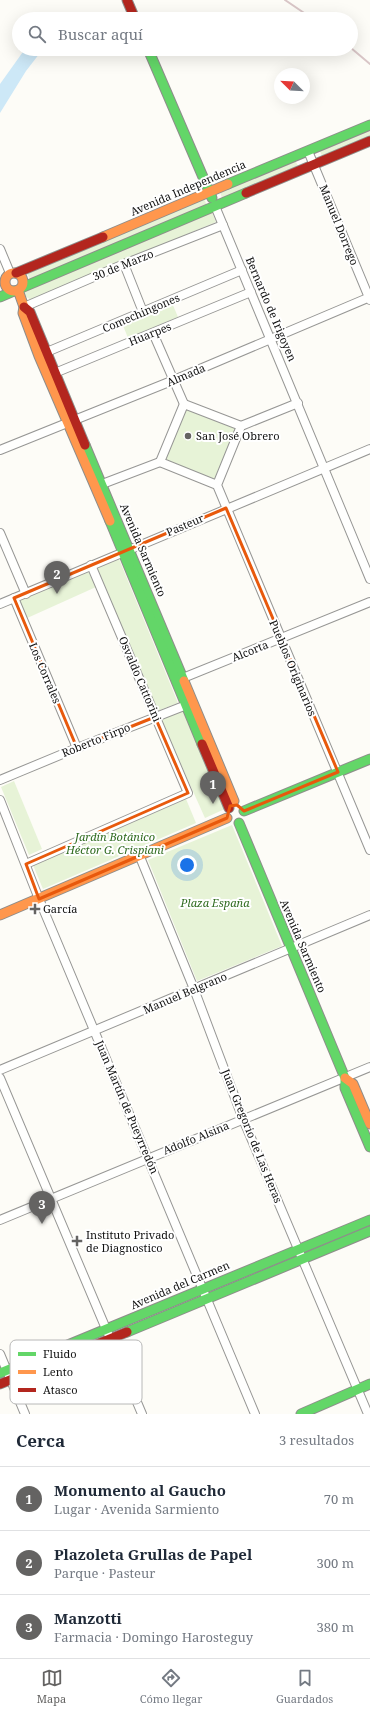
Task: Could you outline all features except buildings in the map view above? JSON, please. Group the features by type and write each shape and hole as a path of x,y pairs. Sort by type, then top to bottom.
{"main road":[{"path":"127,0 132,12"},
{"name":"Bernardo de Irigoyen","path":"151,56 215,206"},
{"name":"Avenida Independencia","path":"8,275 370,125"},
{"path":"0,297 370,141"},
{"path":"8,275 22,277 24,282 18,290 6,287 5,281 8,275"},
{"name":"Avenida Sarmiento","path":"18,290 24,307 30,312 43,354 233,806"},
{"path":"244,811 370,759"},
{"path":"233,806 240,806 244,811 243,819 239,823 233,823 227,818 226,814 233,806"},
{"path":"0,915 140,857 227,818"},
{"name":"Avenida Sarmiento","path":"239,823 345,1078 345,1088 370,1147"},
{"name":"Avenida Sarmiento","path":"345,1078 353,1084 370,1124"},
{"name":"Avenida del Carmen","path":"81,1340 203,1288 370,1220"},
{"name":"Avenida del Carmen","path":"110,1339 370,1231"},
{"name":"Avenida del Carmen","path":"0,1384 10,1380"},
{"path":"320,1414 359,1392 370,1384"},
{"path":"301,1414 359,1392 370,1392"}],"street":[{"name":"Manuel Dorrego","path":"308,151 370,298"},
{"name":"Bernardo de Irigoyen","path":"215,206 370,579"},
{"name":"30 de Marzo","path":"24,307 124,264 223,225"},
{"path":"0,249 8,275"},
{"path":"124,264 143,312"},
{"name":"Comechingones","path":"43,354 242,270"},
{"name":"Huarpes","path":"52,374 251,292"},
{"name":"Almada","path":"0,450 174,380 370,298"},
{"path":"153,332 184,404 160,462"},
{"path":"184,404 241,426 298,403"},
{"path":"98,485 160,462 217,485 241,426"},
{"name":"Pasteur","path":"0,604 226,508 325,469 370,449"},
{"name":"Pueblos Originarios","path":"217,485 370,850"},
{"path":"0,533 26,594"},
{"name":"Osvaldo Cattorini","path":"26,864 188,793 91,565"},
{"name":"Los Corrales","path":"14,598 77,748"},
{"name":"Alcorta","path":"179,680 370,602"},
{"name":"Roberto Firpo","path":"0,780 189,704"},
{"name":"Juan Martín de Pueyrredón","path":"0,800 39,899 255,1414"},
{"name":"Juan Gregorio de Las Heras","path":"140,857 194,989 244,1119 368,1414"},
{"name":"Manuel Belgrano","path":"0,1070 370,915"},
{"name":"Adolfo Alsina","path":"0,1220 370,1067"},
{"path":"0,1078 110,1339"},
{"path":"0,1354 3,1372"},
{"path":"21,1404 25,1414"},
{"path":"138,1404 142,1414"}],"highlighted area":[{"path":"226,508 338,772 244,811 237,805 230,806 227,818 39,899 26,864 188,793 155,717 77,748 14,598"}],"green space":[{"path":"370,130 370,136 322,156 320,151"},
{"path":"295,160 298,166 222,198 220,192"},
{"path":"204,199 207,205 30,279 27,273"},
{"path":"211,210 216,222 31,300 25,296 23,291"},
{"path":"172,303 178,317 128,338 122,323"},
{"path":"185,409 235,428 236,430 216,478 211,479 167,461 165,457"},
{"path":"119,559 178,703 157,711 97,568"},
{"path":"87,569 96,587 25,619 18,600"},
{"path":"183,710 227,808 205,818 161,720"},
{"path":"14,781 42,849 29,855 1,787"},
{"name":"Jardín Botánico Héctor G. Crispiani","path":"186,799 196,823 43,889 33,865"},
{"name":"Plaza España","path":"232,825 282,946 197,981 148,860"}],"water":[{"path":"20,56 38,56 26,71 0,113 0,84"}],"railway":[{"path":"285,0 303,12"},
{"path":"358,54 370,64"}],"traffic: fast":[{"path":"151,56 212,198"},
{"path":"228,184 370,125"},
{"path":"21,288 246,193"},
{"path":"0,297 14,291"},
{"path":"85,445 184,681"},
{"path":"110,521 202,744"},
{"path":"244,811 370,759"},
{"path":"239,823 345,1078 345,1088 370,1147"},
{"path":"80,1340 370,1220"},
{"path":"127,1332 370,1231"},
{"path":"0,1373 10,1369"},
{"path":"301,1414 370,1384"}],"traffic: slow":[{"path":"103,237 228,184"},
{"path":"10,273 18,273 23,278 23,282 21,289 18,291 10,291 5,286 5,278 10,273"},
{"path":"18,290 24,307 23,313 39,356 110,521"},
{"path":"184,681 234,801"},
{"path":"0,915 227,818"},
{"path":"345,1078 353,1084 370,1124"}],"traffic: jam":[{"path":"127,0 132,12"},
{"path":"246,193 370,141"},
{"path":"16,273 103,237"},
{"path":"24,307 30,312 85,445"},
{"path":"202,744 229,808"},
{"path":"107,1340 127,1332"},
{"path":"0,1384 10,1380"}],"place":[{"name":"San José Obrero","path":"188,436"},
{"name":"Plazoleta Grullas de Papel","path":"57,594"},
{"name":"Monumento al Gaucho","path":"213,804"},
{"name":"García","path":"35,909"},
{"name":"Manzotti","path":"42,1224"},
{"name":"Instituto Privado de Diagnostico","path":"77,1241"}]}
